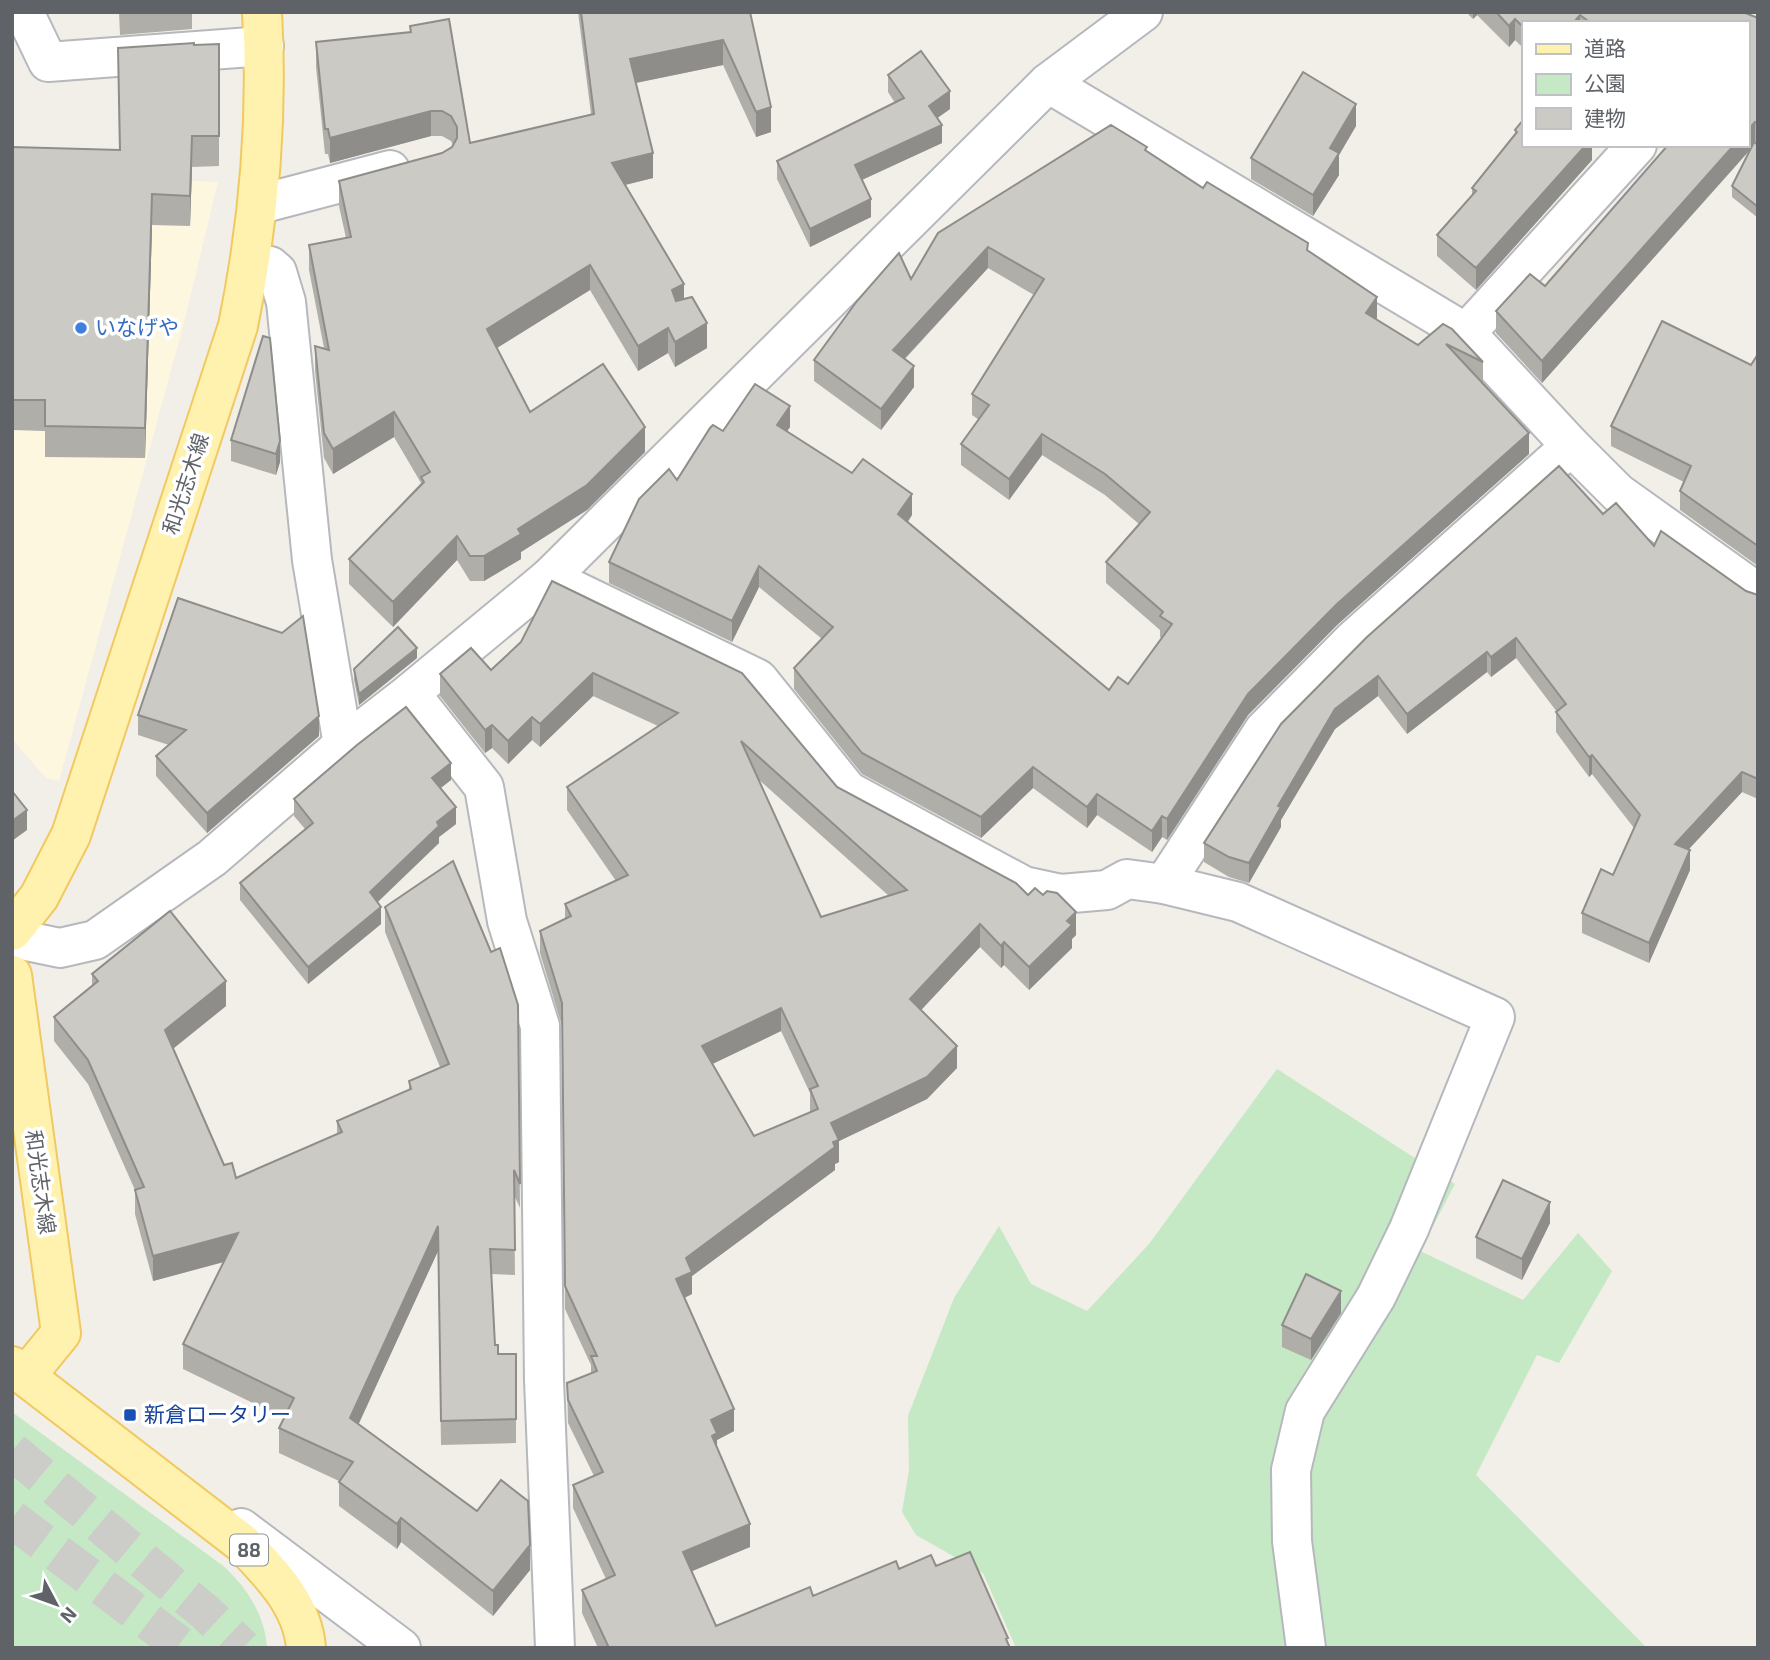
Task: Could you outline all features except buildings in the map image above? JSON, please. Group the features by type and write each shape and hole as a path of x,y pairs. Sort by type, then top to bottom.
{"main road":[{"name":"和光志木線","path":"12,931 39,897 71,835 238,326 250,266 257,205 262,136 263,29"},
{"name":"和光志木線","path":"12,975 61,1333 19,1371"},
{"name":"88","path":"19,1371 242,1543 264,1566 298,1614 306,1648"}],"street":[{"path":"24,12 48,62 263,29"},
{"path":"12,939 60,948 95,940 212,858 343,745 549,578 1048,83 1143,12"},
{"path":"1048,83 1466,333 1571,446 1618,492 1758,593"},
{"path":"1466,333 1635,147"},
{"path":"257,205 423,161"},
{"path":"250,266 270,266 277,272 286,302 312,560 343,745"},
{"path":"1164,884 1264,730 1352,641 1571,446"},
{"path":"549,578 758,679 848,791 1024,886 1061,894 1107,890 1127,879 1164,884 1238,902 1495,1017 1409,1229 1376,1297 1305,1411 1291,1470 1292,1541 1306,1648"},
{"path":"410,693 484,787 507,921 540,1026 544,1380 555,1648"},
{"path":"159,1478 211,1507 256,1538 401,1648"}],"shaded area":[{"path":"12,173 218,182 183,326 59,781 46,778 12,739"}],"green space":[{"path":"1277,1069 1455,1184 1420,1251 1523,1300 1578,1233 1612,1271 1559,1363 1537,1355 1476,1475 1647,1648 1016,1648 983,1573 916,1535 902,1512 909,1470 908,1416 954,1298 999,1226 1031,1284 1087,1311 1149,1244"},
{"path":"12,1412 222,1565 239,1582 253,1602 262,1624 267,1648 12,1648"}],"tunnel":[{"path":"12,1451 205,1612 243,1648"},
{"path":"12,1519 184,1648"}],"place":[{"name":"いなげや","path":"81,328"},
{"name":"新倉ロータリー","path":"130,1415"}]}
